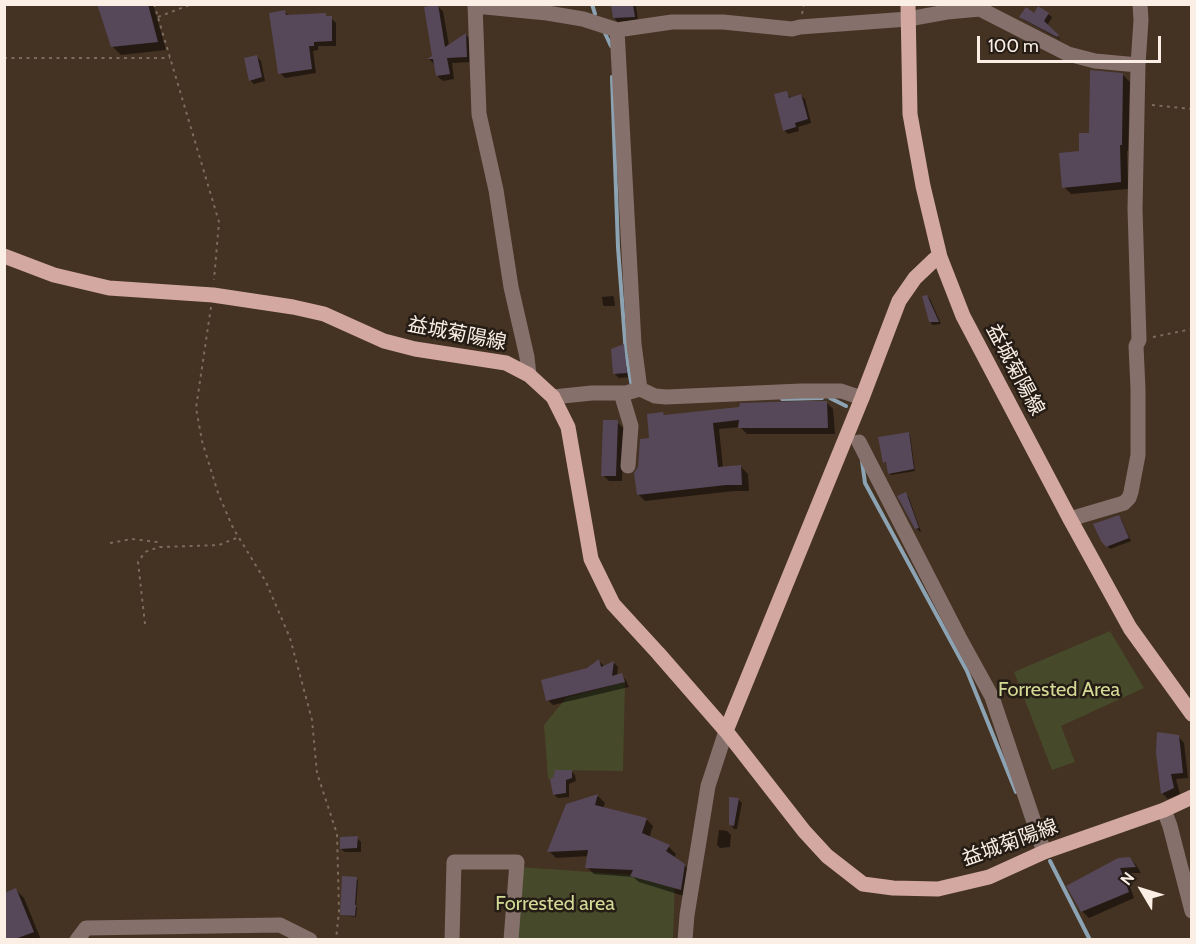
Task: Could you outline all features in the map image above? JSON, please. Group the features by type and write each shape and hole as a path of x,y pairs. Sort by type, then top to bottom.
{"main road":[{"name":"益城菊陽線","path":"908,12 910,114 923,186 940,257 963,316 1131,628 1191,714"},
{"name":"益城菊陽線","path":"4,256 54,275 109,288 213,295 324,314 384,341 415,349 506,363 528,375 553,397 568,427 591,559 613,604 726,731 804,831 827,856 863,884 893,888 939,889 989,877 1044,852 1164,810 1191,797"},
{"path":"726,731 899,301 915,278 940,257"}],"street":[{"path":"1071,519 1124,503 1129,498 1138,455 1136,346 1139,340 1135,209 1140,4"},
{"path":"528,375 527,357 511,287 496,190 479,114 475,5 583,18 617,30 672,22 723,22 792,28 908,12 980,9 1068,54 1095,61 1138,65"},
{"path":"617,30 634,344 640,389"},
{"path":"553,397 592,393 626,393 640,389 655,396 666,397 841,391 861,398"},
{"path":"621,393 631,426 628,466"},
{"path":"859,442 992,697 1044,852"},
{"path":"685,939 708,786 726,731"},
{"path":"1164,810 1191,911"},
{"path":"452,939 454,862 517,862 511,939"},
{"path":"77,939 86,928 280,925 310,939"}],"path":[{"path":"154,4 219,222 213,295 196,408 202,441 218,493 233,528 266,582 290,638 312,720 317,773 337,834 339,911 336,939"},
{"path":"158,17 192,4"},
{"path":"4,58 170,58"},
{"path":"1137,104 1191,109"},
{"path":"1139,340 1191,329"},
{"path":"145,624 138,562 145,552 159,547 219,545 239,537"},
{"path":"110,543 132,539 157,542 159,547"}],"green space":[{"name":"Forrested Area","path":"1110,631 1144,688 1061,726 1075,762 1052,770 1014,672"},
{"path":"625,682 623,771 555,770 553,778 548,779 544,725 566,698"},
{"name":"Forrested area","path":"520,867 675,878 673,939 516,940"}],"building":[{"path":"97,4 148,4 158,42 111,47"},
{"path":"438,4 445,47 466,33 467,57 447,58 450,74 436,76 433,59 427,59 432,56 424,7"},
{"path":"611,4 633,4 635,17 613,18"},
{"path":"1038,6 1049,13 1044,21 1059,35 1057,37 1019,17 1026,7 1034,13"},
{"path":"285,10 286,15 326,13 326,16 332,16 332,41 314,42 314,46 309,46 312,69 278,74 269,13"},
{"path":"257,55 262,77 249,81 244,58"},
{"path":"1090,70 1123,73 1121,182 1062,188 1059,153 1079,151 1079,133 1089,133"},
{"path":"787,91 789,98 801,94 808,119 795,123 796,127 783,131 774,94"},
{"path":"927,295 939,322 929,322 922,296"},
{"path":"624,344 627,373 613,374 611,349"},
{"path":"827,401 828,428 738,428 739,420 713,423 718,467 741,465 742,485 637,495 634,473 638,467 640,439 649,438 647,414 663,412 664,415 739,407 740,403"},
{"path":"603,420 618,420 616,476 601,476"},
{"path":"909,432 914,469 888,474 886,462 883,463 878,437"},
{"path":"906,492 919,528 915,529 897,496"},
{"path":"1119,515 1129,538 1106,547 1093,524"},
{"path":"599,659 601,667 614,661 612,676 622,673 625,682 546,701 541,680 587,668"},
{"path":"1157,732 1179,735 1183,773 1171,774 1174,788 1161,794 1156,753"},
{"path":"555,770 572,770 572,778 566,780 566,793 553,795 550,779 553,778"},
{"path":"598,794 595,805 647,818 642,833 670,845 666,851 685,864 681,890 630,876 633,870 585,868 588,850 547,852 566,804"},
{"path":"729,797 739,798 734,826 729,825"},
{"path":"358,836 357,848 340,849 340,837"},
{"path":"1130,857 1136,867 1120,868 1129,892 1081,912 1066,886 1118,858"},
{"path":"342,876 357,877 355,916 340,915"},
{"path":"16,888 34,932 15,939 4,939 4,893"}],"waterway":[{"path":"592,4 595,14"},
{"path":"604,31 611,46"},
{"path":"612,77 618,247 626,354 632,387"},
{"path":"782,399 822,398"},
{"path":"830,398 846,406"},
{"path":"862,461 865,483 967,671 1016,792"},
{"path":"1050,861 1090,940"}]}
